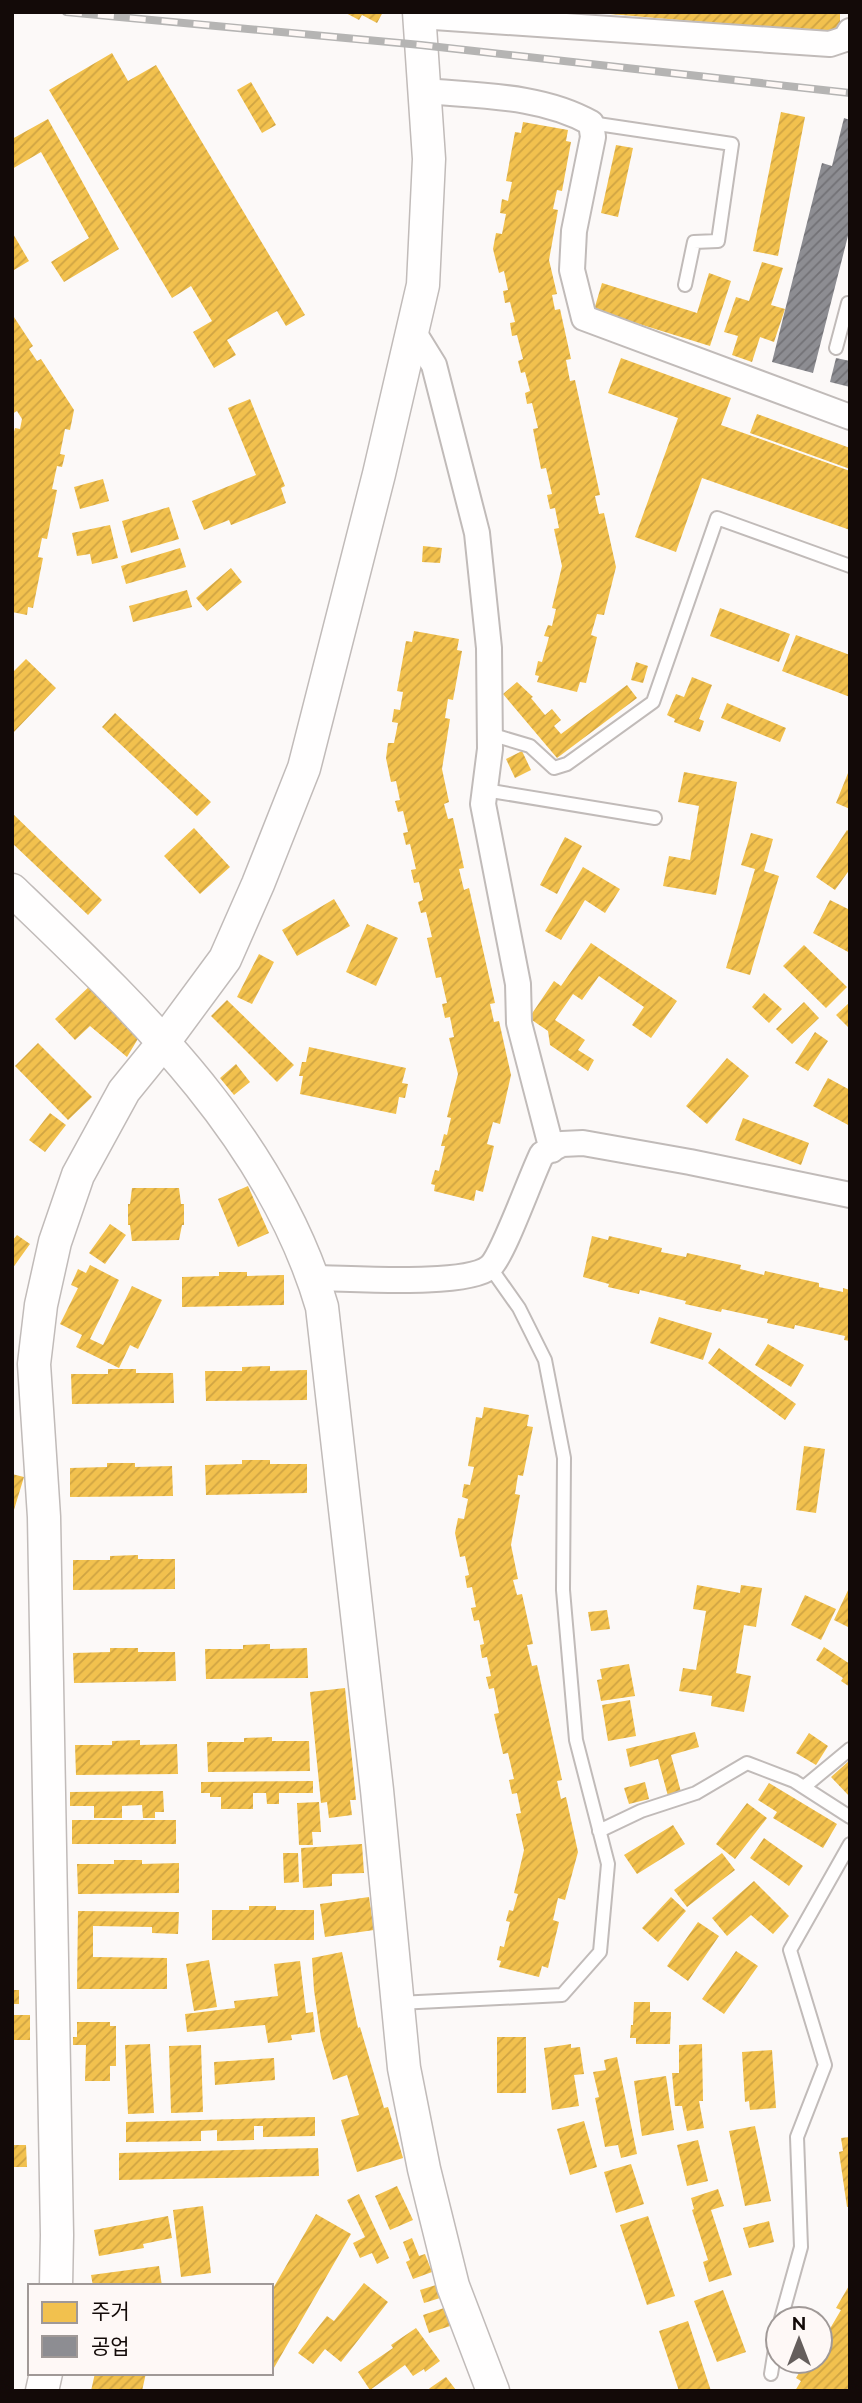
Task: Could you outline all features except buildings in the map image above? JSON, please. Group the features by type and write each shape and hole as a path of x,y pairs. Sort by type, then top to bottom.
{"street":[{"path":"56,2284 44,1517 34,1364 41,1305 55,1242 78,1175 124,1091 225,959 304,768 376,487 423,285 429,159 419,14 830,44 845,39 850,31"},
{"path":"424,91 526,100 575,114 591,123 593,136 574,232 572,270 584,318 850,417"},
{"path":"413,331 434,365 477,533 489,649 490,734 483,804 518,984 520,1023 552,1150"},
{"path":"12,890 115,988 243,1142 271,1185 314,1278 323,1307 377,1790 404,2068 424,2169 453,2286 493,2391"},
{"path":"314,1278 436,1281 472,1276 490,1267 500,1251 542,1154 562,1144 583,1143 850,1195"}],"lane":[{"path":"591,123 732,144 718,241 694,242 685,285"},
{"path":"836,348 849,301"},
{"path":"490,734 530,746 554,768 567,764 653,702 717,518 850,566"},
{"path":"485,790 655,818"},
{"path":"398,2003 562,1995 600,1952 608,1864 576,1740 563,1590 564,1458 545,1360 519,1308 490,1267"},
{"path":"804,1787 850,1749"},
{"path":"599,1831 641,1811 696,1793 747,1763 804,1787 850,1817"},
{"path":"785,2305 801,2247 797,2137 825,2065 790,1950 850,1844"}],"railway":[{"path":"66,12 421,45 850,93"}]}
